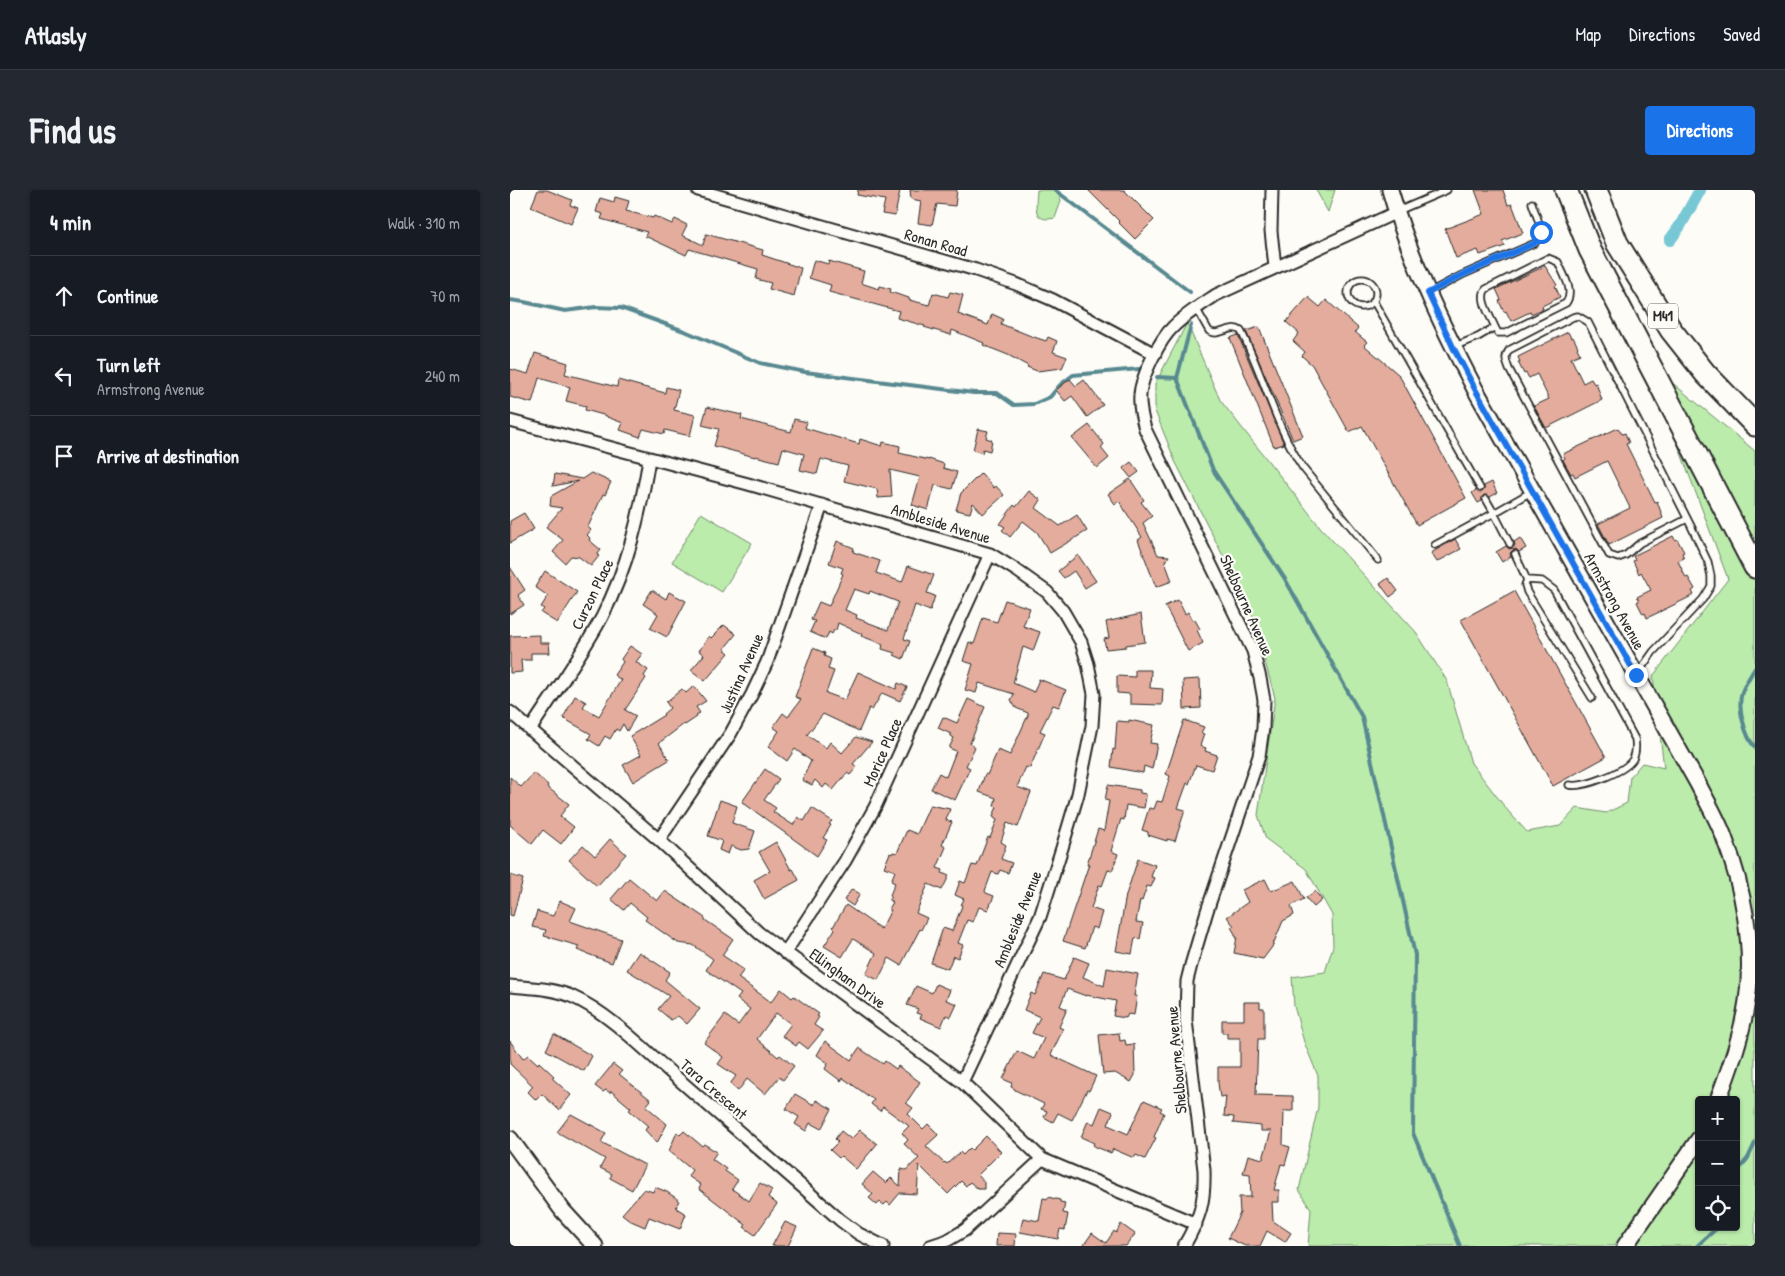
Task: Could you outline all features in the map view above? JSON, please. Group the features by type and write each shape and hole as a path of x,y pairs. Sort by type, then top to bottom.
{"highway":[{"path":"1566,190 1590,250 1755,567"},
{"name":"M41","path":"1596,190 1616,243 1671,330 1705,373 1755,425"}],"street":[{"name":"Ronan Road","path":"698,190 976,270 1016,284 1053,300 1155,354"},
{"path":"1272,190 1271,231 1275,267"},
{"name":"Armstrong Avenue","path":"1390,190 1428,293 1453,347 1697,782 1724,836 1741,896 1748,936 1749,967 1747,1000 1734,1056 1719,1096"},
{"name":"Shelbourne Avenue","path":"1184,1246 1196,1224 1205,1191 1186,1020 1187,981 1259,756 1264,700 1252,651 1145,429 1140,408 1140,390 1146,369 1172,328 1196,308 1216,295 1397,212"},
{"name":"Ambleside Avenue","path":"510,421 822,505 990,554 1047,592 1063,611 1081,642 1088,664 1094,694 1092,726 1073,812 1040,917 962,1082"},
{"name":"Curzon Place","path":"530,730 590,638 614,593 638,518 649,459"},
{"name":"Justina Avenue","path":"660,840 731,733 752,694 767,662 822,505"},
{"name":"Morice Place","path":"785,953 845,861 875,807 990,554"},
{"name":"Ellingham Drive","path":"510,712 660,840 746,921 785,953 962,1082 1042,1159 1196,1224"},
{"name":"Tara Crescent","path":"510,986 563,992 598,1012 647,1051 840,1220 859,1234 883,1246"},
{"path":"510,1139 563,1211 595,1246"},
{"path":"1625,1246 1698,1141"},
{"path":"930,1246 948,1240 965,1230 1042,1159"}],"lane":[{"path":"1397,212 1447,190"},
{"path":"1428,293 1462,275 1535,243 1539,239 1541,232 1532,203"},
{"path":"1548,258 1558,262 1570,289 1569,299 1566,303 1506,333 1498,333 1495,327 1484,301 1486,289 1548,258"},
{"path":"1374,302 1365,308 1355,306 1348,299 1350,284 1364,279 1373,284 1377,293 1374,302 1480,488"},
{"path":"1196,308 1212,333 1231,328 1241,331 1255,358 1283,435 1292,452 1378,560"},
{"path":"1636,675 1653,652 1703,599 1711,586 1712,576 1708,562 1687,518 1588,322 1578,316 1573,317 1509,350 1506,360 1509,369 1609,555 1618,558 1626,555 1640,542 1687,518"},
{"path":"1453,347 1478,337 1495,327"},
{"path":"1434,545 1533,491"},
{"path":"1486,499 1510,544"},
{"path":"1515,554 1528,580"},
{"path":"1528,580 1525,584 1527,592 1592,698"},
{"path":"1528,580 1542,581 1554,590 1635,739 1636,750 1632,759 1624,767 1590,784 1569,785"}],"green space":[{"path":"1037,190 1058,190 1061,201 1055,218 1048,219 1039,216 1036,208"},
{"path":"1316,190 1335,190 1328,212"},
{"path":"1187,323 1220,400 1321,528 1416,632 1447,681 1471,763 1508,811 1527,832 1560,826 1577,808 1606,813 1627,803 1630,777 1642,763 1664,768 1653,676 1728,579 1647,362 1755,451 1755,1246 1308,1246 1311,1209 1299,1190 1318,1107 1318,1076 1304,1042 1294,1006 1292,977 1325,972 1333,946 1332,915 1306,869 1266,839 1258,815 1275,698 1251,611 1175,461 1155,411 1155,384"},
{"path":"701,513 752,543 722,592 672,562"}],"building":[{"path":"538,190 547,190 572,200 570,205 578,208 571,224 531,207"},
{"path":"858,190 900,190 895,216 882,214 885,200 857,195"},
{"path":"910,190 957,190 955,206 937,204 932,225 918,223 921,201 911,199"},
{"path":"1088,190 1124,190 1154,220 1135,239"},
{"path":"1475,190 1503,190 1508,205 1512,204 1523,233 1502,241 1505,246 1480,255 1478,250 1456,258 1445,229 1484,214"},
{"path":"615,197 629,201 626,211 653,218 654,216 672,224 675,219 687,225 682,235 703,245 706,234 763,250 762,255 801,268 794,296 769,289 771,283 756,279 758,269 689,249 686,255 645,236 647,232 601,219 603,214 596,212 600,198 614,202"},
{"path":"814,260 828,264 829,261 864,271 861,283 879,289 880,286 891,289 890,292 909,298 909,300 929,305 933,293 948,297 950,292 963,295 958,314 988,325 992,314 1003,319 1001,324 1046,341 1048,337 1057,341 1053,352 1067,357 1062,368 1037,371 1008,355 983,345 984,343 952,330 951,335 924,327 897,318 899,311 829,292 831,285 809,278"},
{"path":"1545,266 1557,285 1555,286 1560,297 1542,306 1543,309 1531,314 1530,312 1511,321 1506,311 1504,312 1496,289"},
{"path":"1308,297 1320,307 1326,300 1358,328 1355,332 1367,342 1364,345 1399,375 1466,498 1417,525 1362,426 1349,432 1312,365 1302,356 1305,352 1293,341 1299,333 1286,322"},
{"path":"1259,327 1303,436 1293,440 1246,331"},
{"path":"1568,332 1578,347 1580,354 1571,358 1583,383 1591,379 1594,384 1596,383 1602,400 1546,428 1534,406 1549,399 1537,374 1529,378 1526,373 1524,374 1518,362 1520,362 1518,357"},
{"path":"1238,335 1284,444 1274,447 1230,338"},
{"path":"535,353 568,363 565,374 617,387 618,380 665,393 666,387 679,390 674,410 695,415 690,436 665,430 664,434 643,429 640,437 620,430 623,423 585,410 586,406 566,401 570,387 539,378 532,403 510,397 510,369 528,374"},
{"path":"1070,379 1076,386 1084,380 1103,405 1087,417 1072,396 1065,401 1056,390"},
{"path":"707,407 742,415 741,419 791,432 794,419 807,422 805,428 859,444 860,439 882,446 883,442 900,446 899,453 929,459 944,464 943,468 957,472 952,489 935,485 928,510 912,505 920,477 890,470 892,497 878,498 877,489 844,481 848,466 821,459 817,474 800,470 804,454 783,448 779,462 714,446 719,429 702,425"},
{"path":"1089,425 1104,444 1101,448 1109,458 1097,468 1072,438"},
{"path":"1618,428 1622,434 1625,433 1629,443 1626,444 1655,502 1657,501 1663,518 1609,545 1598,524 1630,508 1607,461 1575,477 1573,473 1571,474 1563,460 1565,458 1563,454"},
{"path":"978,429 988,431 986,438 992,440 990,451 983,449 982,453 973,450"},
{"path":"1131,462 1139,472 1131,478 1123,468"},
{"path":"591,473 611,482 605,495 603,494 588,527 591,530 587,535 590,538 589,540 601,550 591,566 579,557 571,556 565,563 553,552 563,540 546,527 562,508 550,506 551,496 578,481 553,486 555,474 582,479"},
{"path":"981,473 994,488 996,486 1004,495 983,514 973,503 970,513 956,510 961,493"},
{"path":"1130,479 1144,500 1141,502 1152,516 1143,523 1158,555 1169,556 1165,562 1172,581 1156,587 1138,540 1142,537 1119,501 1115,504 1108,494"},
{"path":"1492,482 1497,493 1490,497 1484,495 1482,501 1478,503 1472,493 1476,490 1482,492 1484,486"},
{"path":"1029,491 1041,500 1036,508 1060,526 1077,515 1087,531 1050,553 1037,532 1023,521 1010,537 1002,530 1005,527 1000,524 1014,505 1016,507"},
{"path":"524,513 534,529 510,543 510,521"},
{"path":"1673,536 1675,540 1677,539 1684,552 1682,553 1684,558 1678,561 1686,578 1688,577 1695,589 1692,591 1694,595 1647,618 1637,602 1639,601 1637,597 1651,590 1641,572 1639,574 1633,561 1635,560 1633,556"},
{"path":"1520,538 1526,548 1519,552 1516,549 1513,550 1510,553 1511,556 1502,562 1496,552 1506,546 1509,549 1513,548 1514,542"},
{"path":"1455,539 1461,549 1437,562 1431,553"},
{"path":"837,541 854,548 853,552 880,561 876,573 902,582 908,566 934,575 927,593 935,596 930,611 915,605 904,639 910,641 903,659 894,655 895,653 882,649 883,644 861,636 862,634 838,623 836,630 832,634 829,632 826,639 810,632 815,621 811,620 819,602 829,606 843,574 841,573 843,568 829,563","holes":["854,589 869,594 870,591 898,602 888,630 856,618 857,615 845,610"]},
{"path":"1078,555 1096,581 1085,588 1074,571 1064,578 1058,571"},
{"path":"510,567 525,590 518,595 524,605 510,614"},
{"path":"545,571 577,592 557,623 541,613 544,609 541,607 548,596 535,587"},
{"path":"1388,578 1398,591 1390,597 1380,584"},
{"path":"652,590 666,599 669,592 686,601 667,637 650,628 658,614 643,604"},
{"path":"1514,591 1606,757 1553,786 1461,620"},
{"path":"1005,600 1030,608 1023,626 1040,632 1033,651 1023,647 1013,683 1034,692 1039,679 1066,690 1059,707 1053,705 1040,731 1045,733 1030,768 1026,767 1017,787 1031,792 1018,827 1007,823 1001,842 1006,845 1001,859 1012,863 1008,873 1000,870 998,874 992,872 985,891 994,896 988,910 979,907 973,922 967,920 958,943 963,945 958,958 953,956 948,969 931,963 943,928 952,931 962,906 964,899 955,895 960,881 965,883 972,865 977,866 997,820 993,816 997,807 994,806 996,798 979,792 985,774 987,775 998,750 1010,755 1028,715 1028,713 1016,708 1011,700 1014,694 979,683 976,693 965,690 973,664 963,661 969,642 974,644 983,618 997,622"},
{"path":"1178,600 1185,614 1188,612 1192,620 1195,620 1200,629 1197,630 1203,643 1188,651 1165,606"},
{"path":"1141,614 1145,642 1126,645 1126,647 1106,649 1104,639 1109,638 1106,622"},
{"path":"724,625 736,634 724,649 729,653 705,681 691,670 704,655 699,651 709,636 711,638"},
{"path":"540,635 540,643 549,643 550,653 531,653 531,660 521,660 522,672 510,673 510,636"},
{"path":"630,646 642,654 636,662 648,670 644,676 646,678 625,710 636,716 627,731 623,724 619,731 616,729 610,739 605,736 599,746 588,739 591,734 563,718 575,696 586,702 583,707 599,716 621,680 614,675 623,662 621,659"},
{"path":"813,648 825,653 824,656 831,659 828,669 834,671 826,693 845,700 858,672 896,689 898,683 907,687 900,701 882,693 872,710 869,708 859,731 823,714 807,735 826,748 830,742 842,753 856,737 872,742 853,764 857,767 850,775 847,773 833,790 826,784 823,788 815,780 812,785 802,780 811,761 795,749 787,761 768,747 779,731 773,727 783,713 788,717 801,699 795,697"},
{"path":"1135,670 1151,670 1150,688 1163,689 1162,705 1130,704 1130,694 1117,693 1117,676 1135,677"},
{"path":"1200,679 1201,708 1184,709 1183,680"},
{"path":"694,686 706,701 696,707 700,713 659,743 669,760 633,782 623,765 641,755 630,736 664,715 670,708 666,702 682,689 686,693"},
{"path":"968,699 985,707 970,743 975,747 966,766 970,768 955,800 931,789 939,773 946,777 956,751 949,748 954,738 951,734 938,728 943,717 957,723"},
{"path":"1129,720 1154,725 1150,743 1157,744 1152,769 1144,766 1143,773 1111,767 1113,749 1115,750 1117,721 1129,722"},
{"path":"1184,720 1204,727 1201,733 1204,734 1200,746 1206,748 1205,751 1217,755 1212,770 1196,765 1178,808 1185,810 1175,841 1167,839 1167,841 1148,835 1148,832 1142,830 1149,808 1154,809 1157,801 1162,802 1170,776 1166,774"},
{"path":"765,769 779,779 764,800 776,808 773,812 793,825 798,817 804,821 812,808 832,821 823,838 827,840 817,856 742,802"},
{"path":"534,773 548,785 547,787 569,804 560,816 574,827 561,844 543,830 532,844 510,825 510,777 521,787"},
{"path":"1108,785 1140,790 1140,793 1146,794 1146,797 1144,808 1126,805 1124,820 1121,819 1111,851 1118,854 1112,871 1108,870 1102,886 1099,885 1091,908 1102,912 1097,929 1092,927 1085,948 1063,941 1089,864 1087,864 1098,829 1104,831 1109,801 1105,800"},
{"path":"720,800 737,806 732,823 755,831 749,849 741,850 731,846 728,854 719,850 722,841 708,836"},
{"path":"930,805 950,809 946,820 952,822 942,845 946,847 937,868 943,870 942,873 949,876 942,890 928,884 916,913 927,918 921,930 901,965 889,958 878,980 866,974 876,953 853,939 842,957 824,946 835,929 833,927 846,905 881,929 891,910 889,909 893,902 889,900 895,883 891,881 895,871 884,867 890,853 897,853 907,830 917,834"},
{"path":"610,839 626,854 597,886 569,860 583,845 595,856"},
{"path":"776,842 791,870 793,869 799,880 764,899 754,880 770,871 759,852"},
{"path":"1138,859 1155,865 1151,877 1155,878 1151,887 1147,886 1142,901 1140,900 1136,922 1143,923 1140,939 1135,938 1132,954 1116,951 1126,895"},
{"path":"510,875 523,879 513,916 510,915"},
{"path":"629,878 657,901 665,891 733,939 722,955 744,970 738,978 771,1002 781,989 819,1014 814,1025 823,1031 808,1049 799,1042 796,1046 782,1036 791,1024 776,1013 757,1039 778,1057 780,1055 794,1066 783,1080 779,1077 765,1094 747,1079 738,1091 730,1084 736,1076 718,1064 723,1057 704,1043 725,1015 738,1025 750,1009 737,999 741,994 706,970 713,959 693,945 678,943 645,920 647,917 630,903 624,910 611,899"},
{"path":"1265,879 1271,891 1295,881 1304,899 1291,906 1294,915 1283,921 1272,947 1263,959 1234,953 1237,937 1231,927 1234,926 1227,917 1248,902 1242,890"},
{"path":"852,889 860,894 853,906 844,900"},
{"path":"1315,891 1322,900 1314,907 1306,898"},
{"path":"560,901 576,908 570,921 621,939 612,963 577,950 579,946 544,936 546,930 532,927 537,911 553,916"},
{"path":"639,952 670,972 665,980 700,1009 687,1024 678,1016 671,1020 658,1009 669,996 627,970"},
{"path":"1074,957 1089,963 1083,977 1104,986 1107,968 1138,974 1134,996 1137,996 1134,1015 1128,1014 1126,1018 1113,1016 1116,1001 1086,996 1067,989 1060,1006 1067,1009 1059,1027 1063,1029 1051,1055 1096,1076 1072,1120 1058,1113 1053,1122 1044,1117 1047,1111 1041,1109 1044,1104 1015,1090 1011,1087 1012,1083 1003,1079 1017,1051 1034,1059 1044,1038 1032,1033 1040,1017 1024,1010 1031,993 1035,995 1044,974 1064,980"},
{"path":"936,984 950,990 946,1000 957,1004 951,1017 946,1015 941,1027 920,1018 922,1015 916,1013 918,1009 907,1005 916,986 932,993"},
{"path":"1244,1002 1260,1002 1260,1008 1264,1008 1264,1039 1258,1039 1256,1095 1293,1096 1293,1111 1284,1111 1283,1145 1290,1147 1285,1165 1281,1164 1274,1190 1279,1190 1279,1202 1272,1202 1273,1221 1291,1233 1285,1242 1267,1231 1260,1246 1245,1246 1228,1238 1240,1213 1239,1197 1251,1197 1250,1174 1243,1173 1248,1155 1263,1159 1271,1131 1261,1131 1261,1126 1233,1123 1234,1117 1224,1116 1226,1096 1220,1097 1218,1067 1240,1067 1240,1038 1227,1038 1227,1033 1222,1033 1222,1020 1244,1020"},
{"path":"1119,1033 1120,1041 1125,1040 1126,1045 1134,1044 1135,1075 1131,1082 1115,1073 1103,1074 1099,1035"},
{"path":"554,1034 592,1056 584,1071 546,1050"},
{"path":"510,1041 523,1059 528,1055 538,1064 539,1062 554,1076 552,1078 571,1095 559,1110 542,1094 536,1100 528,1092 533,1086 510,1064"},
{"path":"825,1041 851,1060 859,1048 883,1064 885,1061 896,1069 898,1066 920,1082 906,1103 913,1108 908,1114 923,1129 928,1124 936,1132 938,1135 926,1146 944,1163 947,1164 960,1152 963,1155 970,1148 972,1150 986,1136 1001,1152 978,1175 984,1182 984,1189 978,1189 970,1182 966,1186 961,1181 948,1194 919,1165 917,1194 900,1193 890,1205 887,1202 884,1205 880,1202 877,1205 869,1198 873,1194 862,1184 873,1172 886,1183 891,1178 900,1186 901,1169 906,1170 919,1158 904,1144 908,1140 902,1133 909,1126 883,1107 880,1111 871,1104 874,1100 843,1078 841,1081 825,1069 828,1063 817,1055"},
{"path":"613,1064 622,1071 619,1074 651,1100 646,1106 667,1124 657,1143 645,1130 648,1126 629,1110 631,1108 611,1091 610,1093 606,1090 603,1092 595,1086"},
{"path":"795,1094 814,1105 816,1100 832,1109 821,1129 810,1123 806,1131 795,1124 799,1117 786,1109"},
{"path":"1144,1100 1162,1108 1160,1111 1164,1113 1154,1137 1156,1138 1145,1159 1136,1155 1134,1158 1113,1149 1111,1153 1096,1147 1093,1145 1094,1143 1081,1137 1088,1121 1094,1124 1101,1107 1113,1112 1108,1125 1128,1134"},
{"path":"571,1114 606,1133 601,1142 645,1165 632,1190 610,1178 612,1174 600,1168 605,1159 557,1132"},
{"path":"860,1130 877,1144 856,1169 841,1156 839,1158 830,1150 838,1142 835,1139 841,1131 851,1139"},
{"path":"684,1131 702,1146 704,1144 717,1152 712,1159 738,1180 732,1189 749,1201 760,1183 772,1190 768,1197 777,1204 755,1235 744,1227 746,1225 699,1189 701,1185 688,1176 692,1170 669,1151 677,1132 680,1135"},
{"path":"655,1187 679,1200 676,1208 686,1214 680,1229 649,1217 645,1227 631,1221 622,1214 644,1189 653,1192"},
{"path":"1048,1197 1065,1203 1063,1213 1068,1214 1065,1230 1060,1229 1058,1239 1020,1232 1023,1218 1039,1221 1043,1198 1048,1199"},
{"path":"785,1222 797,1227 788,1246 772,1246"},
{"path":"1121,1224 1135,1234 1126,1246 1083,1246 1092,1233 1106,1243 1114,1231 1116,1233"},
{"path":"997,1233 1016,1234 1015,1246 996,1246"}],"waterway":[{"path":"1055,190 1190,292"},
{"path":"1670,240 1700,190"},
{"path":"510,300 565,311 596,307 621,308 687,332 760,363 805,372 974,393 997,393 1014,405 1034,404 1050,397 1060,385 1073,375 1139,369"},
{"path":"1191,325 1177,378 1213,470 1285,579 1362,717 1415,955 1413,1133 1460,1246"},
{"path":"1157,377 1177,378"},
{"path":"1755,668 1746,683 1741,698 1741,713 1745,729 1755,747"},
{"path":"1740,1168 1748,1158 1755,1143"},
{"path":"1697,1246 1714,1231"}],"route":[{"path":"1541,232 1539,239 1535,243 1462,275 1428,293 1475,389 1636,675"}]}
